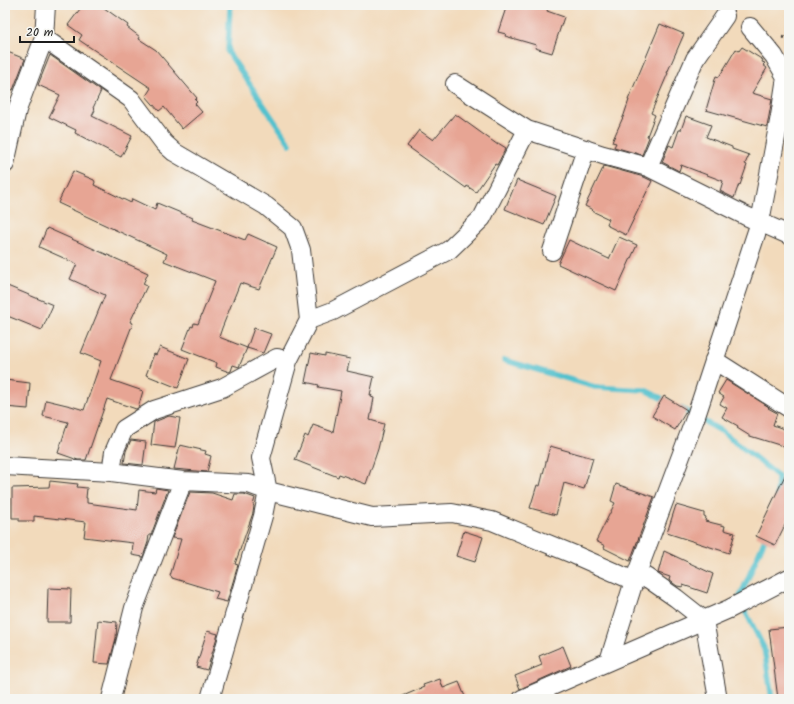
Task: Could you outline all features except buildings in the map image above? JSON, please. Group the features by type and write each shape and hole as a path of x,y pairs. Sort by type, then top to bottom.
{"street":[{"path":"5,164 12,103 44,38 46,5"},
{"path":"648,167 695,59 725,16"},
{"path":"609,661 634,581 696,416 760,222 786,77 774,56 750,27"},
{"path":"44,38 131,99 164,143 174,152 266,206 293,228 302,250 310,320 288,361 261,458 268,491 263,516 210,699"},
{"path":"455,84 527,130 648,167 746,216 789,235"},
{"path":"310,320 340,308 449,250 482,218 527,130"},
{"path":"552,251 586,149"},
{"path":"111,472 114,452 124,429 154,410 222,388 277,358 288,361"},
{"path":"714,360 789,408"},
{"path":"5,466 111,472 183,481 250,484 268,491 372,517 452,513 492,521 634,581 646,577 704,620 718,699"},
{"path":"111,699 134,608 183,481"},
{"path":"522,699 736,606 789,578"}],"waterway":[{"path":"230,5 228,52 290,144"},
{"path":"504,360 595,387 645,390 669,402"},
{"path":"680,408 723,432 778,476 777,497"},
{"path":"767,534 739,599 764,648 772,699"}]}
